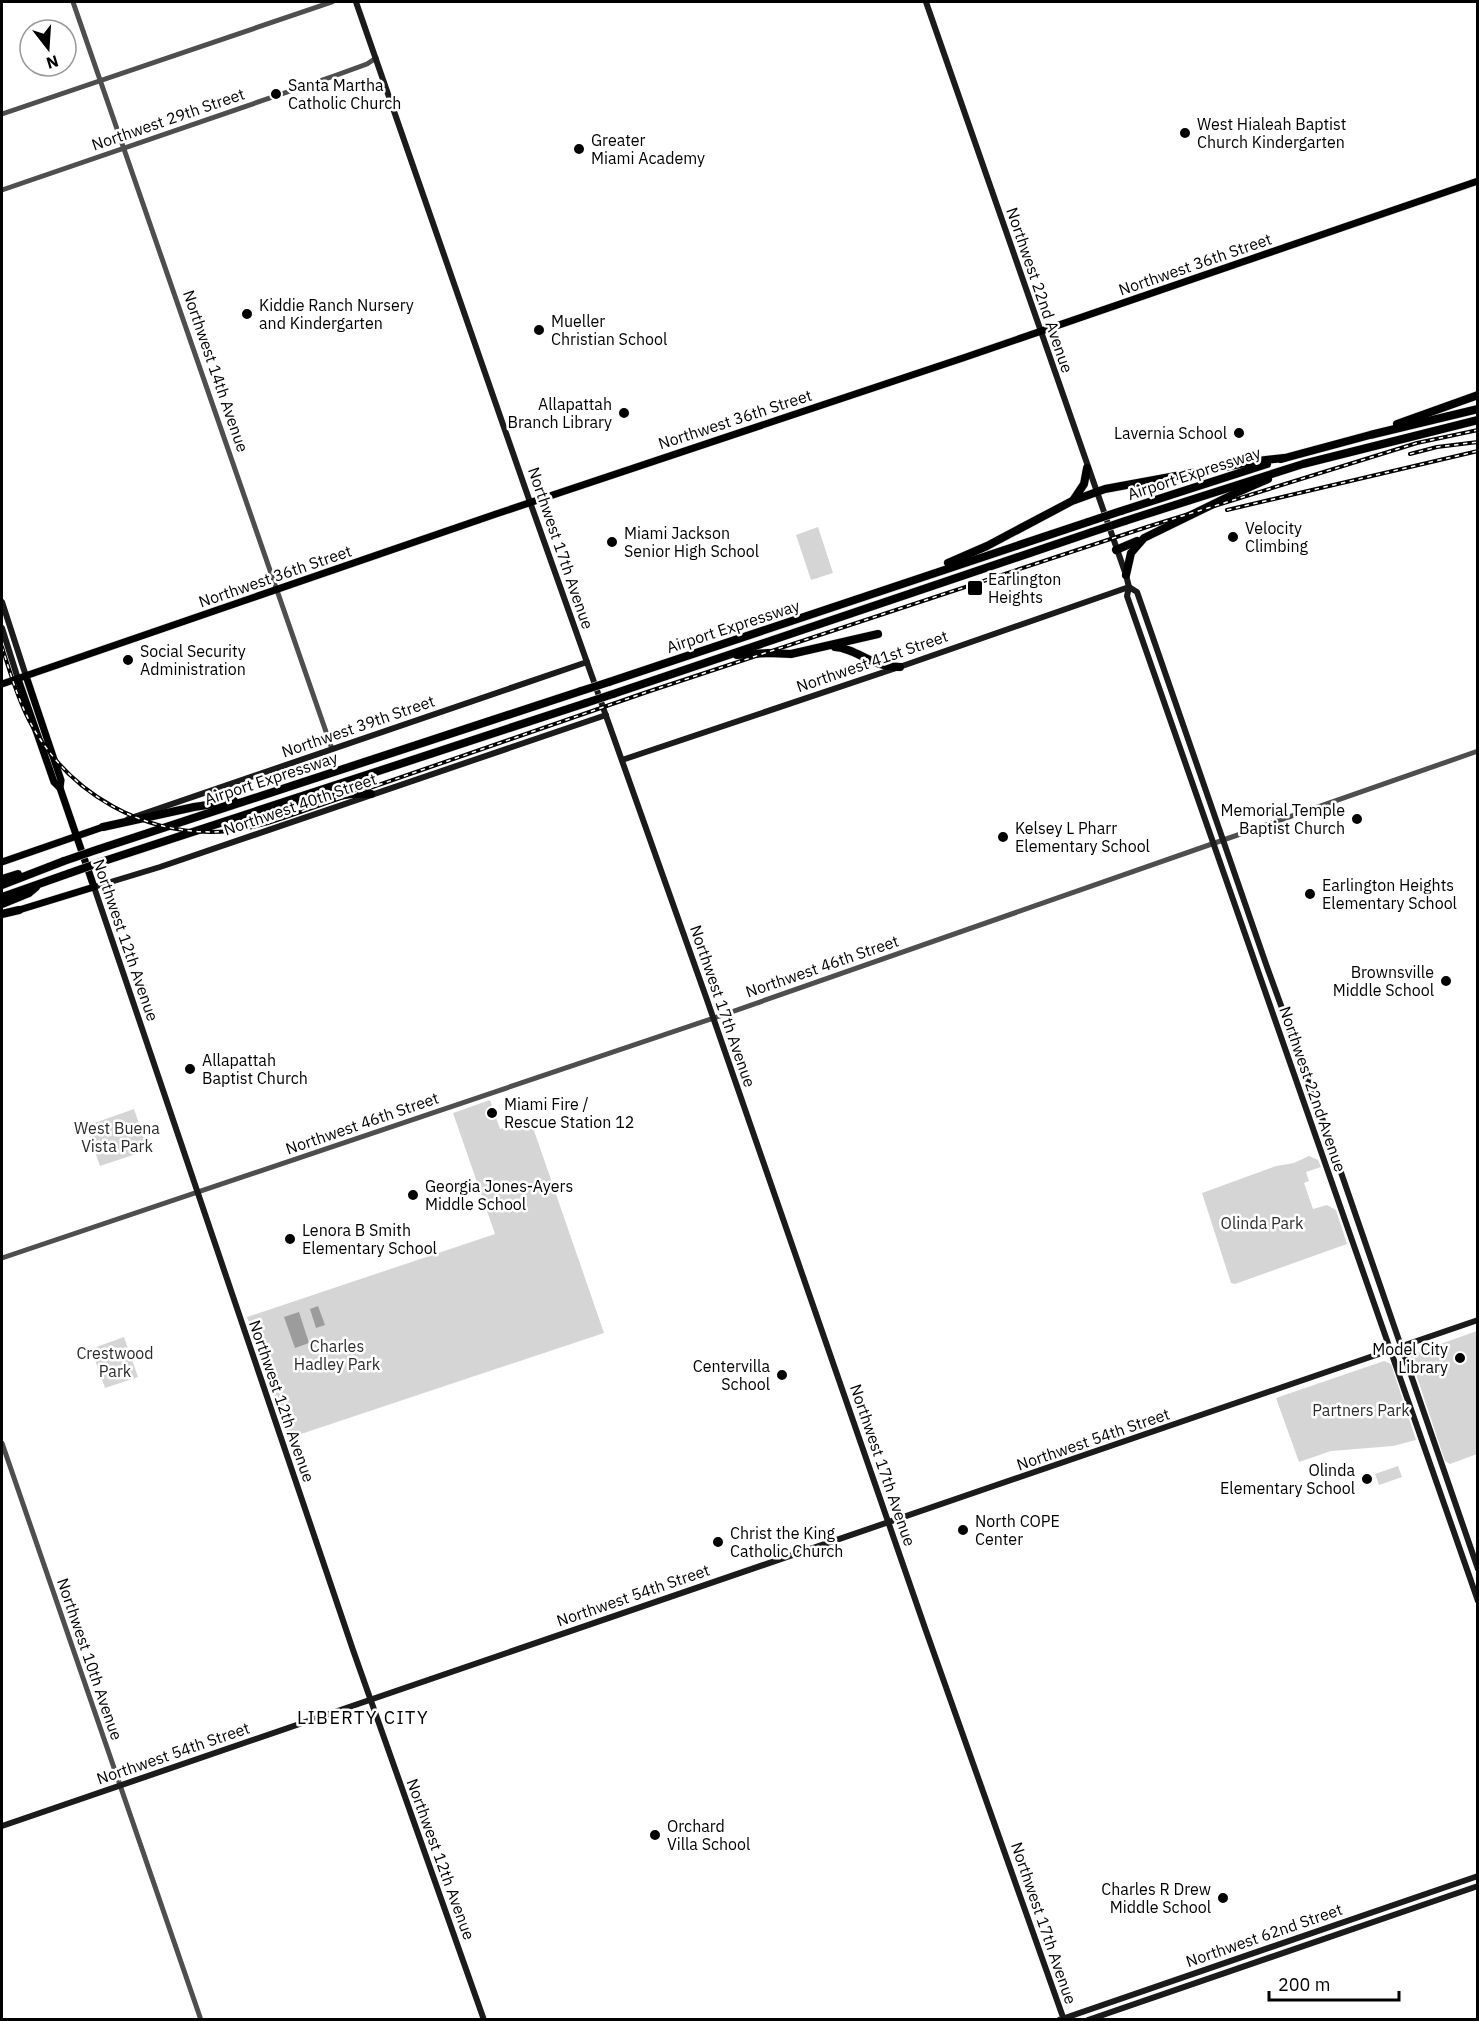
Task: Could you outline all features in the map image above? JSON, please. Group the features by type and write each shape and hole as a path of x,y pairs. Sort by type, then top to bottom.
{"highway":[{"path":"1370,435 1478,395"},
{"name":"Airport Expressway","path":"2,885 99,849 1284,458 1478,409"},
{"name":"Airport Expressway","path":"3,897 104,861 614,694 1092,532 1303,464 1478,420"},
{"path":"1454,426 1478,425"},
{"path":"891,587 987,546 1072,501 1114,487 1284,458"},
{"path":"1116,550 1303,464"},
{"path":"1072,501 1082,488 1088,468"},
{"path":"1126,575 1131,553 1144,538"},
{"path":"721,657 768,652 791,654 878,634"},
{"path":"821,648 842,647 881,665 900,667"},
{"path":"269,808 339,796 371,794"},
{"path":"103,827 223,801 244,801"},
{"path":"2,879 46,867"},
{"path":"2,904 29,893 45,881"},
{"path":"2,916 19,910"}],"main road":[{"name":"Northwest 17th Avenue","path":"356,2 530,502 714,1018 1062,2019"},
{"name":"Northwest 22nd Avenue","path":"926,2 1126,575 1129,587 1127,596 1478,1601"},
{"name":"Northwest 36th Street","path":"2,684 530,502 1478,182"},
{"name":"Northwest 22nd Avenue","path":"1129,587 1137,592 1478,1569"},
{"name":"Northwest 41st Street","path":"622,760 877,675 1129,587"},
{"name":"Northwest 12th Avenue","path":"2,602 59,772 60,788"},
{"name":"Northwest 12th Avenue","path":"2,628 54,782 60,788 77,836 370,1700 484,2019"},
{"name":"Northwest 39th Street","path":"2,862 587,662"},
{"name":"Northwest 40th Street","path":"19,910 159,867 606,715"},
{"name":"Northwest 54th Street","path":"2,1826 1478,1320"},
{"name":"Northwest 62nd Street","path":"1062,2019 1478,1876"},
{"name":"Northwest 62nd Street","path":"1088,2019 1478,1886"}],"street":[{"name":"Northwest 14th Avenue","path":"74,2 332,750"},
{"path":"2,114 332,2"},
{"name":"Northwest 29th Street","path":"2,190 334,76 367,64 376,58"},
{"name":"Northwest 46th Street","path":"2,1258 714,1018 1478,751"},
{"name":"Northwest 10th Avenue","path":"2,1443 201,2019"}],"green space":[{"path":"818,527 833,573 811,580 796,535"},
{"name":"Charles Hadley Park","path":"490,1100 500,1129 530,1119 604,1333 289,1438 247,1317 495,1234 453,1113"},
{"name":"West Buena Vista Park","path":"134,1109 148,1150 100,1166 86,1126"},
{"name":"Olinda Park","path":"1309,1156 1318,1160 1321,1167 1306,1172 1309,1181 1304,1183 1313,1209 1327,1205 1336,1210 1347,1244 1235,1284 1231,1283 1202,1193"},
{"path":"1477,1331 1477,1454 1450,1464 1445,1461 1410,1356"},
{"name":"Crestwood Park","path":"124,1337 138,1377 105,1388 91,1349"},
{"name":"Partners Park","path":"1384,1361 1391,1364 1416,1440 1393,1446 1331,1451 1299,1462 1276,1398"},
{"path":"1398,1466 1402,1477 1379,1485 1375,1474"}],"shaded area":[{"path":"318,1306 325,1325 316,1328 310,1309"},
{"path":"299,1312 309,1343 295,1348 284,1317"}],"railway":[{"path":"2,647 17,693 29,720 45,746 65,770 87,790 140,819 169,827 199,832 237,830 277,820 647,692 1150,526 1417,443 1478,430"},
{"path":"1410,454 1437,447 1478,442"},
{"path":"1227,510 1478,451"}],"place":[{"name":"Santa Martha Catholic Church","path":"276,94"},
{"name":"West Hialeah Baptist Church Kindergarten","path":"1185,133"},
{"name":"Greater Miami Academy","path":"579,149"},
{"name":"Kiddie Ranch Nursery and Kindergarten","path":"247,314"},
{"name":"Mueller Christian School","path":"539,330"},
{"name":"Allapattah Branch Library","path":"624,413"},
{"name":"Lavernia School","path":"1239,433"},
{"name":"Velocity Climbing","path":"1233,537"},
{"name":"Miami Jackson Senior High School","path":"612,542"},
{"name":"Earlington Heights","path":"975,588"},
{"name":"Social Security Administration","path":"128,660"},
{"name":"Memorial Temple Baptist Church","path":"1357,819"},
{"name":"Kelsey L Pharr Elementary School","path":"1003,837"},
{"name":"Earlington Heights Elementary School","path":"1310,894"},
{"name":"Brownsville Middle School","path":"1446,981"},
{"name":"Allapattah Baptist Church","path":"190,1069"},
{"name":"Miami Fire / Rescue Station 12","path":"492,1113"},
{"name":"Georgia Jones-Ayers Middle School","path":"413,1195"},
{"name":"Lenora B Smith Elementary School","path":"290,1239"},
{"name":"Model City Library","path":"1460,1358"},
{"name":"Centervilla School","path":"782,1375"},
{"name":"Olinda Elementary School","path":"1367,1479"},
{"name":"North COPE Center","path":"963,1530"},
{"name":"Christ the King Catholic Church","path":"718,1542"},
{"name":"Orchard Villa School","path":"655,1835"},
{"name":"Charles R Drew Middle School","path":"1223,1898"}],"district":[{"name":"LIBERTY CITY","path":"363,1717"}]}
